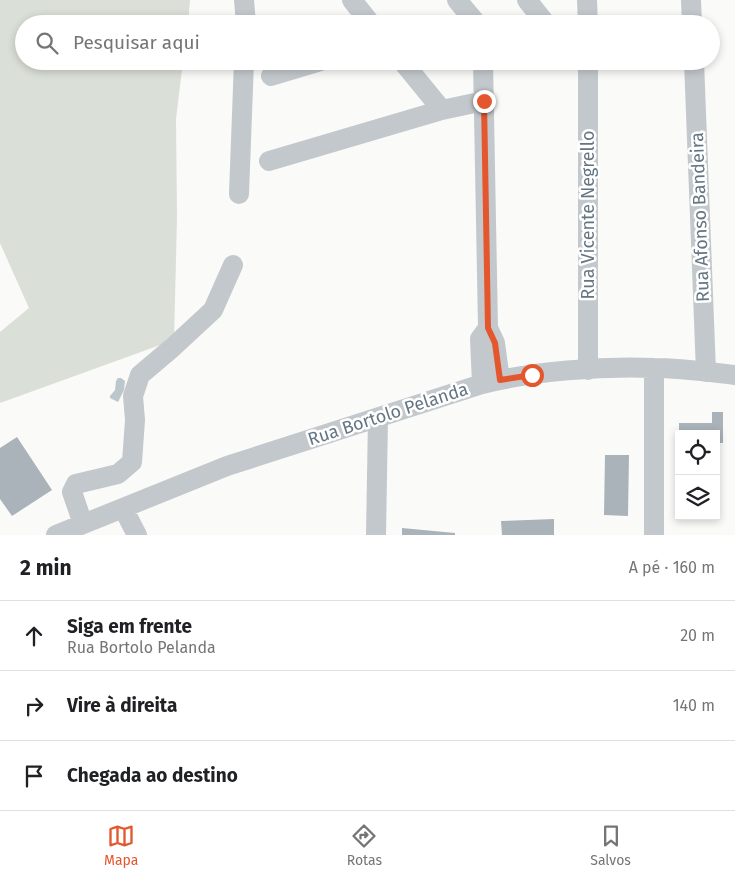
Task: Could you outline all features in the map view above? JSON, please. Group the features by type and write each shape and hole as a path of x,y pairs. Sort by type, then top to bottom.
{"street":[{"path":"244,0 245,15"},
{"path":"352,0 364,15"},
{"path":"457,0 470,15"},
{"path":"527,0 539,15"},
{"path":"588,0 588,15"},
{"path":"691,0 692,15"},
{"path":"239,194 244,70"},
{"path":"272,76 292,70"},
{"path":"409,70 442,110"},
{"path":"484,70 488,328 495,343 491,382"},
{"name":"Rua Vicente Negrello","path":"584,70 588,370"},
{"name":"Rua Afonso Bandeira","path":"694,70 706,372"},
{"path":"269,161 442,110 484,101"},
{"path":"83,524 72,492 76,484 118,474 132,462 135,420 133,396 140,375 213,310 232,265"},
{"path":"654,368 654,535"},
{"name":"Rua Bortolo Pelanda","path":"56,535 227,466 491,382 588,370 654,368 735,375"},
{"path":"376,535 378,418"},
{"path":"123,508 137,535"}],"shaded area":[{"path":"0,0 190,0 189,15 15,15 15,70 182,70 176,119 177,217 174,340 0,403 0,332 29,308 0,243"},
{"path":"118,378 125,381 124,390 118,402 110,398 110,396 115,390"}],"building":[{"path":"712,412 723,412 723,443 720,443 720,430 679,430 679,423 712,423"},
{"path":"17,437 52,490 12,516 0,499 0,448"},
{"path":"605,455 629,455 628,516 604,515"},
{"path":"554,519 554,535 502,535 501,521"},
{"path":"402,528 455,533 455,535 402,535"}],"route":[{"path":"484,101 488,328 495,343 500,380 532,375"}]}
